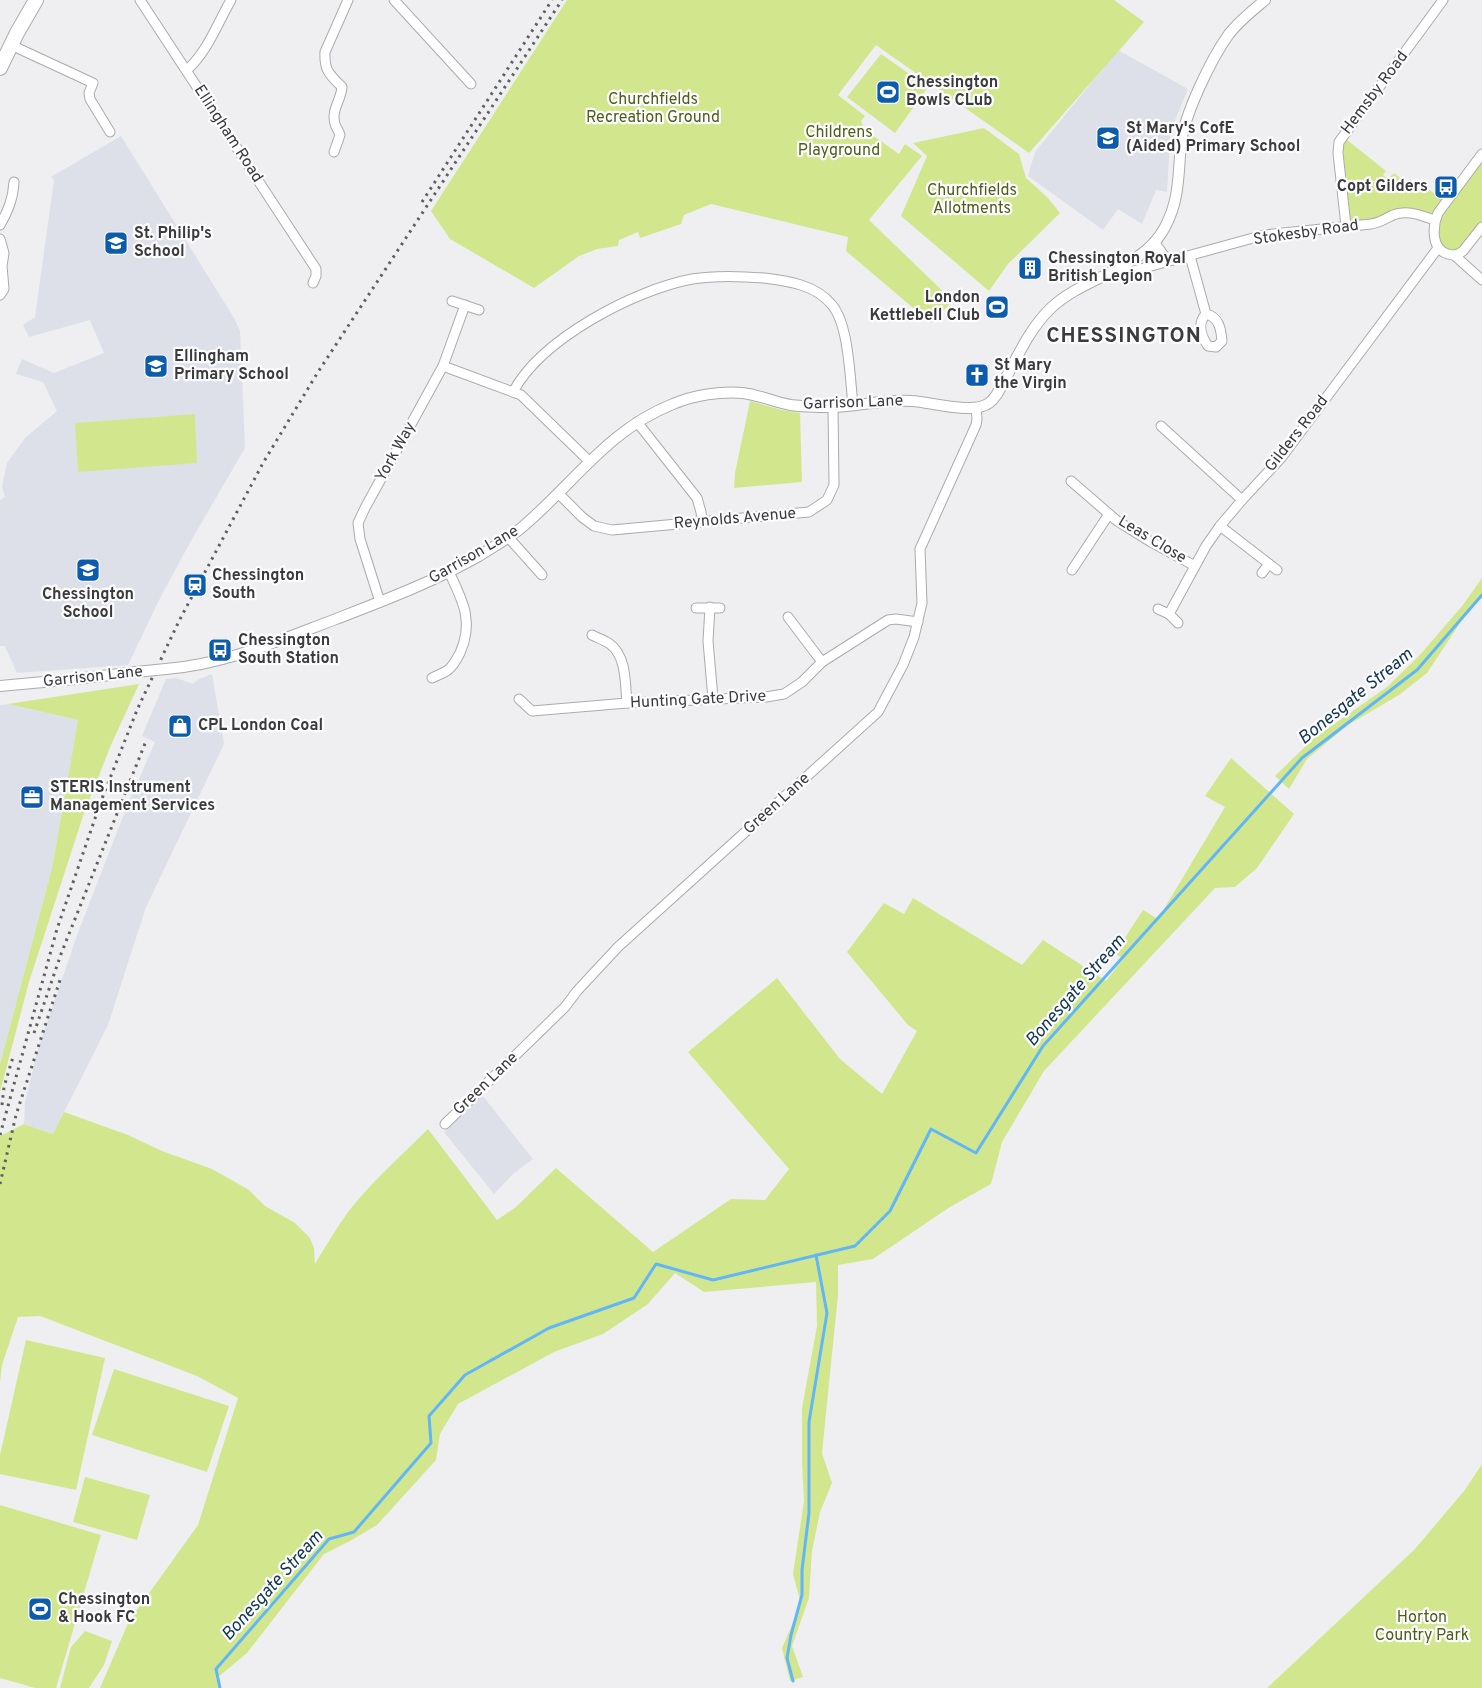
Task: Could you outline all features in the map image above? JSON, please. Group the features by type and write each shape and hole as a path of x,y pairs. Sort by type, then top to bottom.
{"highway":[{"path":"0,68 36,0"}],"street":[{"name":"Ellingham Road","path":"140,0 316,269 313,283"},
{"path":"187,70 196,62 204,50 231,0"},
{"path":"334,152 340,135 335,126 334,110 342,92 342,87 329,75 324,60 325,52 348,0"},
{"path":"394,0 471,84"},
{"path":"976,408 993,400 1036,325 1052,306 1076,290 1139,256 1154,242 1166,226 1177,195 1181,143 1186,119 1196,95 1230,34 1245,17 1265,0"},
{"name":"Hemsby Road","path":"1346,226 1338,153 1339,142 1443,0"},
{"path":"11,45 92,83 89,93 90,99 110,132"},
{"path":"1482,154 1438,212 1435,220 1434,239 1438,248 1443,252 1454,255 1482,280"},
{"path":"0,225 10,206 14,182"},
{"name":"Stokesby Road","path":"1120,266 1124,271 1128,272 1264,235 1382,222 1401,212 1412,213 1435,220"},
{"path":"1454,255 1463,251 1482,227"},
{"path":"0,239 4,253 2,266 4,288 0,295"},
{"path":"1154,242 1168,261"},
{"name":"Gilders Road","path":"1169,614 1220,526 1281,458 1438,248"},
{"path":"1190,256 1206,314"},
{"path":"513,392 530,367 560,341 600,315 634,297 660,287 693,279 731,276 780,280 804,286 822,295 833,306 841,319 853,405"},
{"path":"452,301 479,310"},
{"name":"York Way","path":"380,602 360,539 358,523 443,366 465,306"},
{"path":"443,366 521,395 590,462"},
{"name":"Garrison Lane","path":"0,686 194,667 228,659 380,602 449,572 509,538 536,515 616,436 637,422 674,403 727,392 747,394 791,405 833,407 911,401 976,408"},
{"name":"Reynolds Avenue","path":"558,493 594,526 612,530 809,512 827,500 834,485 833,407"},
{"name":"Green Lane","path":"445,1124 565,1007 577,990 618,948 878,712 903,665 918,622 922,603 920,549 976,425 978,419 976,408"},
{"path":"637,422 697,498 702,522"},
{"path":"1161,426 1242,500"},
{"name":"Leas Close","path":"1070,480 1109,514 1151,542 1196,566"},
{"name":"Leas Close","path":"1072,570 1109,514"},
{"path":"1220,526 1277,570"},
{"path":"509,538 542,575"},
{"path":"1079,559 1088,565"},
{"path":"1262,573 1269,564"},
{"path":"432,678 449,670 461,650 466,631 465,606 449,572"},
{"path":"710,607 708,641 713,699"},
{"path":"696,608 720,608"},
{"path":"1158,610 1169,614 1178,623"},
{"path":"788,617 822,662"},
{"name":"Hunting Gate Drive","path":"519,699 532,711 627,703 766,698 784,694 802,682 822,662 888,620 896,619 918,622"},
{"path":"592,635 610,644 616,651 623,665 627,703"}],"shaded area":[{"name":"St Mary's CofE (Aided) Primary School","path":"1118,50 1188,89 1173,125 1171,125 1167,192 1156,190 1142,224 1118,209 1103,230 1028,176 1035,152"},
{"path":"121,136 234,318 240,331 245,448 159,600 128,665 17,673 5,646 0,646 0,500 5,497 2,486 7,463 25,438 57,411 43,382 16,374 22,359 54,373 104,353 90,320 29,337 23,325 35,317 54,180 51,177"},
{"path":"212,674 224,744 146,907 108,1025 53,1134 24,1124 25,1103 37,1052 79,930 126,809 155,742 142,736 166,679 176,678 193,684 199,679"},
{"path":"8,704 78,720 52,868 0,1064 0,705"},
{"path":"482,1095 533,1159 513,1174 494,1194 444,1132"}],"green space":[{"name":"Churchfields Recreation Ground","path":"567,0 1114,0 1144,22 1029,153 876,45 838,95 865,116 861,121 864,129 899,154 905,144 922,156 869,220 953,301 931,323 846,251 848,237 711,204 684,215 681,224 640,238 638,232 619,240 618,246 597,249 579,256 534,288 450,239 431,211"},
{"name":"Chessington Bowls CLub","path":"881,54 928,87 895,133 847,97"},
{"name":"Churchfields Allotments","path":"984,128 1019,154 1026,178 1047,197 1060,213 1008,264 989,291 901,216 927,156 913,143"},
{"path":"1342,136 1386,171 1383,175 1388,179 1394,173 1411,187 1428,189 1446,202 1482,154 1482,227 1459,254 1438,248 1435,220 1412,213 1346,226 1338,153"},
{"path":"750,401 800,413 802,482 734,488 735,473"},
{"path":"195,414 197,463 78,472 75,423"},
{"path":"1482,578 1482,598 1472,605 1427,673 1399,695 1348,725 1307,759 1289,789 1275,776 1313,739 1387,687 1419,656 1463,605"},
{"path":"139,684 111,745 84,813 29,982 0,1092 0,1064 52,868 78,720 8,704"},
{"path":"1231,758 1294,814 1257,868 1235,887 1215,888 1044,1071 1002,1142 991,1184 950,1207 873,1259 838,1265 838,1295 822,1453 832,1483 820,1512 812,1551 809,1598 792,1646 803,1677 790,1681 782,1648 801,1604 793,1574 804,1501 802,1408 817,1326 816,1282 704,1292 675,1273 648,1304 603,1334 554,1352 458,1404 440,1434 436,1460 377,1525 324,1554 247,1653 217,1678 220,1688 100,1688 129,1621 198,1525 238,1398 197,1376 40,1316 18,1317 2,1365 0,1383 0,1136 24,1124 53,1134 64,1112 128,1135 162,1151 212,1169 249,1190 265,1206 295,1223 310,1238 314,1248 315,1264 339,1225 357,1201 428,1129 497,1220 516,1207 556,1168 653,1252 731,1199 765,1200 789,1169 688,1052 777,978 840,1059 882,1094 917,1031 908,1025 847,952 884,903 904,914 913,898 1022,965 1043,940 1106,981 1123,959 1115,953 1143,910 1158,919 1225,807 1205,796"},
{"path":"26,1340 105,1358 76,1490 0,1474 0,1455"},
{"path":"114,1369 229,1406 207,1472 92,1435"},
{"name":"Horton Country Park","path":"1482,1464 1482,1688 1267,1688 1415,1549 1464,1491"},
{"path":"85,1477 150,1495 137,1540 73,1522"},
{"name":"Chessington & Hook FC","path":"0,1505 101,1535 56,1688 35,1688 0,1678"},
{"path":"85,1631 112,1641 104,1665 89,1688 60,1688 71,1647"}],"waterway":[{"name":"Bonesgate Stream","path":"220,1688 216,1669 329,1539 354,1532 431,1443 429,1416 465,1375 549,1328 634,1298 656,1264 713,1280 855,1246 890,1211 931,1129 976,1153 1043,1046 1302,758 1417,670 1482,595"},
{"path":"793,1681 787,1658 802,1595 802,1570 809,1513 809,1422 827,1313 816,1255"}],"railway":[{"path":"422,202 552,0"},
{"path":"0,1135 57,929 101,801 137,710 179,621 263,463 318,372 562,0"},
{"path":"34,1033 61,954 146,741"},
{"path":"0,1184 16,1115 61,977"},
{"path":"2,1105 4,1087 13,1057"}],"place":[{"name":"Chessington Bowls CLub","path":"888,92"},
{"name":"St Mary's CofE (Aided) Primary School","path":"1108,138"},
{"name":"Copt Gilders","path":"1446,187"},
{"name":"St. Philip's School","path":"116,243"},
{"name":"Chessington Royal British Legion","path":"1030,268"},
{"name":"London Kettlebell Club","path":"997,307"},
{"name":"Ellingham Primary School","path":"156,366"},
{"name":"St Mary the Virgin","path":"977,375"},
{"name":"Chessington School","path":"88,570"},
{"name":"Chessington South","path":"195,585"},
{"name":"Chessington South Station","path":"220,650"},
{"name":"CPL London Coal","path":"180,726"},
{"name":"STERIS Instrument Management Services","path":"32,797"},
{"name":"Chessington & Hook FC","path":"40,1609"}],"district":[{"name":"CHESSINGTON","path":"1124,336"}],"park label":[{"name":"Childrens Playground","path":"839,142"}]}
